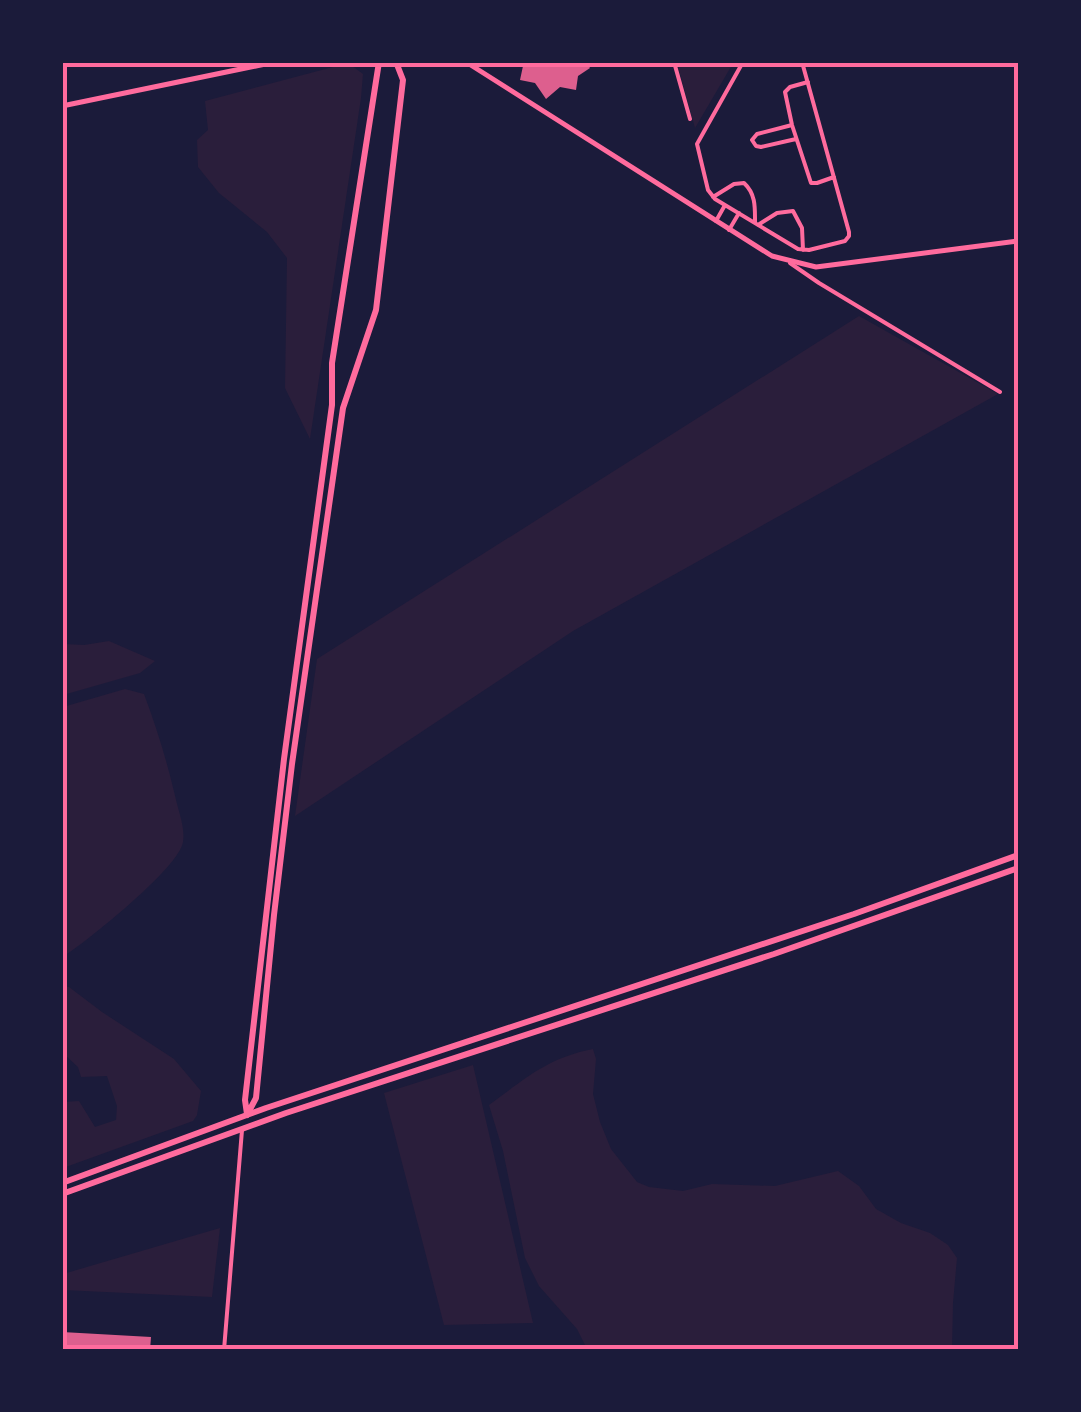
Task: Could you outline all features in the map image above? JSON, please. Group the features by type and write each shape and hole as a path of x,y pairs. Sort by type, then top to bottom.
{"main road":[{"path":"247,1115 248,1066 284,759 332,405 332,363 379,62"},
{"path":"247,1115 256,1098 292,764 343,408 376,310 403,80 396,62"},
{"path":"62,1183 247,1115 854,914 1018,855"},
{"path":"62,1194 242,1129 774,954 1018,868"},
{"path":"248,1066 259,1067"}],"street":[{"path":"62,106 275,62"},
{"path":"466,62 772,256 816,267 1018,241"},
{"path":"674,62 690,119"},
{"path":"743,62 697,144 708,190 725,205 803,250 845,241 850,236 802,62"},
{"path":"808,82 785,92 792,125 811,182 834,177"},
{"path":"792,125 757,134 752,140 761,147 796,139"},
{"path":"713,197 734,184 744,184 750,188 757,224"},
{"path":"716,221 725,205"},
{"path":"757,224 776,213 794,211 802,228 803,250"},
{"path":"729,230 739,213"},
{"path":"786,260 819,284 1000,392"},
{"path":"224,1350 242,1129"}],"shaded area":[{"path":"348,63 363,74 361,98 310,439 285,388 287,258 267,232 219,193 198,167 197,140 208,130 205,101"},
{"path":"677,63 732,65 695,128"},
{"path":"859,316 998,394 573,631 295,816 317,659"},
{"path":"109,641 155,661 140,673 63,695 63,644"},
{"path":"125,689 144,694 170,776 183,842 178,854 150,886 63,957 63,707"},
{"path":"63,986 174,1059 201,1091 193,1121 63,1168 63,1102 79,1101 95,1127 116,1120 117,1106 107,1076 81,1077 78,1067 63,1056"},
{"path":"593,1049 593,1094 600,1122 611,1149 637,1182 683,1191 712,1184 775,1186 838,1171 859,1186 876,1209 948,1245 957,1258 952,1349 587,1349 577,1329 539,1286 525,1258 503,1151 489,1105 549,1064"},
{"path":"473,1065 533,1323 444,1325 384,1093"},
{"path":"220,1228 212,1297 63,1290 63,1274"}],"building":[{"path":"520,62 586,62 590,68 578,76 576,90 560,87 546,99 535,83 520,80"},
{"path":"62,1332 151,1337 150,1350 62,1350"}]}
